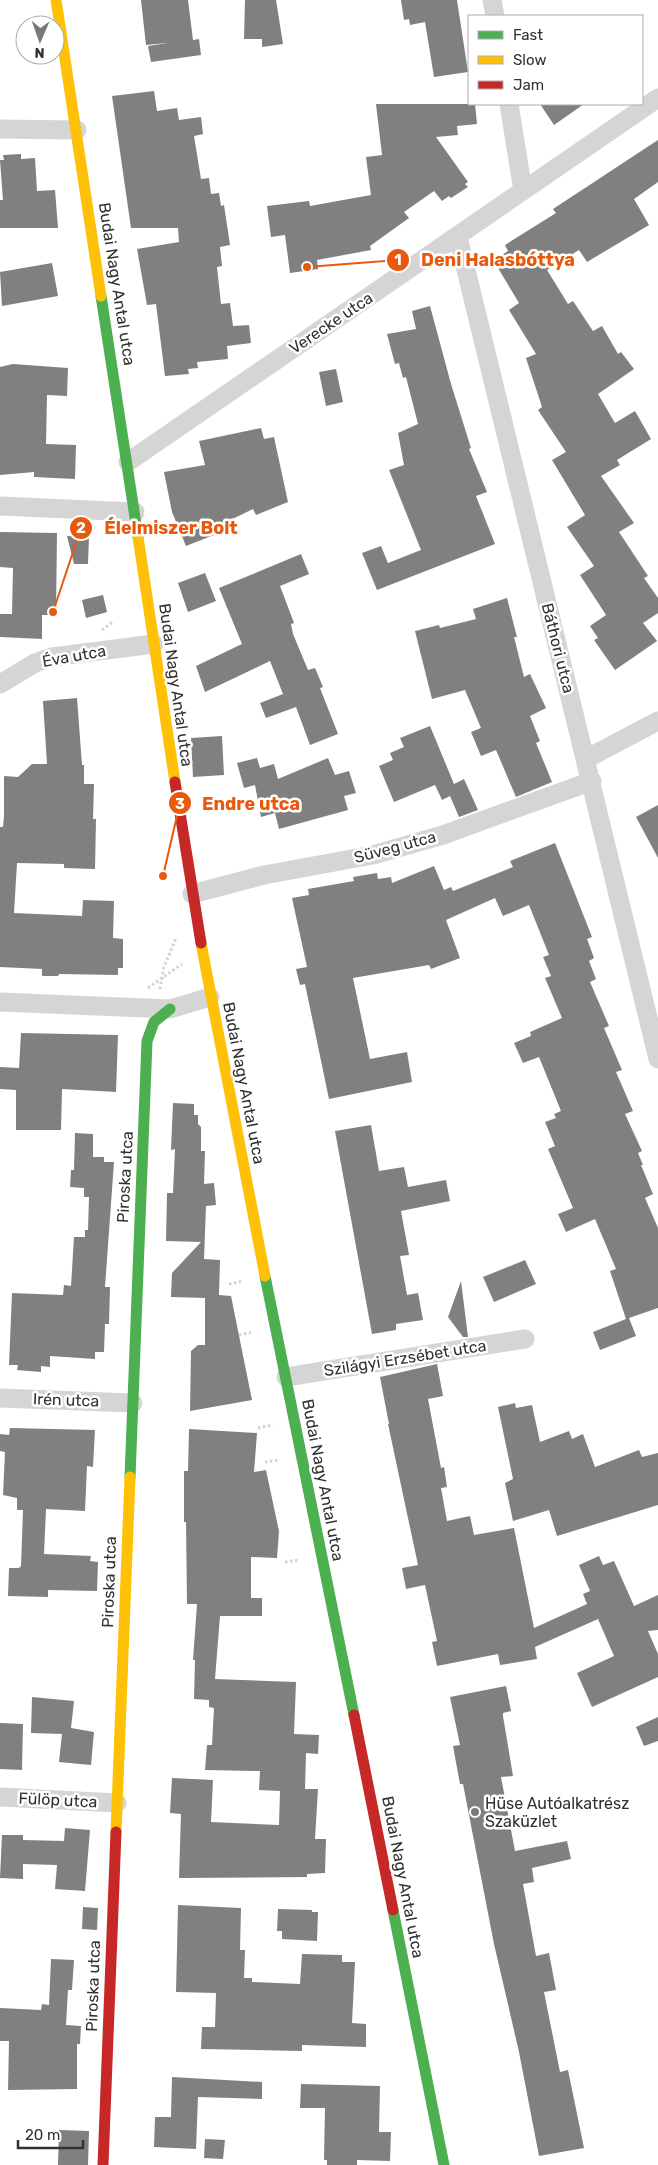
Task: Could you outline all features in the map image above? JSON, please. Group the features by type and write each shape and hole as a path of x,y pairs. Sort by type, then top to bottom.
{"street":[{"name":"Budai Nagy Antal utca","path":"56,0 128,462 192,894 210,997 444,2165"},
{"path":"492,0 495,15"},
{"name":"Verecke utca","path":"128,462 658,98"},
{"path":"509,105 523,190"},
{"path":"0,129 77,130"},
{"name":"Báthori utca","path":"458,237 592,781 658,1059"},
{"path":"0,506 135,512"},
{"name":"Éva utca","path":"0,684 35,663 52,657 154,644"},
{"path":"586,759 658,721"},
{"name":"Süveg utca","path":"192,894 264,875 373,854 443,834 592,781"},
{"path":"0,1002 165,1009 210,997"},
{"name":"Piroska utca","path":"103,2165 147,1041 155,1019 165,1009"},
{"name":"Szilágyi Erzsébet utca","path":"286,1377 525,1339"},
{"name":"Irén utca","path":"0,1398 133,1403"},
{"name":"Fülöp utca","path":"0,1797 116,1803"}],"path":[{"path":"165,1009 162,978 178,933"},
{"path":"120,1007 187,961"},
{"path":"229,1284 246,1281"},
{"path":"239,1335 256,1331"},
{"path":"258,1428 276,1424"},
{"path":"265,1462 283,1459"},
{"path":"285,1562 303,1559"}],"building":[{"path":"141,0 188,0 193,40 199,39 201,55 151,62 148,46 167,43 146,45"},
{"path":"245,0 276,0 283,44 262,47 262,39 244,39"},
{"path":"401,0 457,0 468,72 434,77 425,22 410,25 409,19 404,20"},
{"path":"154,91 157,111 177,108 179,120 201,117 203,134 194,136 201,179 209,178 211,194 219,193 221,206 224,205 230,245 220,247 222,266 217,267 221,304 230,303 233,326 249,325 251,343 227,346 228,359 197,362 198,368 188,369 189,374 165,376 156,304 147,305 137,249 179,242 178,228 131,228 112,96"},
{"path":"376,104 475,105 477,124 457,126 458,135 436,137 468,182 465,184 468,187 451,198 449,196 442,201 434,191 404,212 409,218 370,246 371,250 317,260 318,269 290,273 285,235 271,237 267,206 309,201 310,206 371,195 366,157 382,155"},
{"path":"541,105 583,105 554,125"},
{"path":"658,140 658,182 634,199 649,225 587,262 579,250 547,270 568,304 573,301 593,331 602,326 618,354 621,352 634,369 598,394 615,423 635,411 651,439 617,460 620,465 601,476 634,523 619,532 648,576 644,578 658,598 658,613 643,623 657,641 615,670 594,640 598,638 590,626 606,615 580,575 594,566 567,527 585,515 552,460 566,452 538,410 542,407 526,358 536,354 509,310 519,303 498,268 505,264 500,256 508,251 505,245 556,213 553,209"},
{"path":"21,154 21,159 35,158 37,191 55,190 58,228 0,228 0,200 3,200 0,160 4,160 3,155"},
{"path":"52,263 58,296 2,306 0,272"},
{"path":"430,306 471,448 469,449 487,492 476,496 495,544 377,590 362,553 381,546 388,563 421,550 389,470 404,465 398,433 418,424 406,377 403,378 399,363 395,364 387,334 416,329 412,311"},
{"path":"13,364 68,368 67,396 47,395 46,444 76,445 75,479 34,477 34,472 0,475 0,367"},
{"path":"336,369 343,402 326,406 319,372"},
{"path":"261,428 264,439 274,437 288,502 256,515 253,509 216,527 219,533 186,546 172,512 164,472 205,465 199,441"},
{"path":"0,532 57,533 56,615 42,615 42,639 0,637 0,614 12,614 13,568 0,567"},
{"path":"67,536 89,537 88,564 74,564"},
{"path":"301,554 309,574 280,586 294,623 291,624 293,634 308,670 315,668 323,687 320,688 338,734 310,745 296,707 266,718 260,703 283,694 270,661 205,692 196,666 242,644 219,588"},
{"path":"205,573 216,601 188,612 178,583"},
{"path":"103,595 107,612 86,618 82,600"},
{"path":"507,598 517,637 514,637 524,677 530,674 546,708 530,716 540,741 536,743 552,782 516,797 496,750 481,756 471,732 481,728 465,690 432,699 415,631 439,625 440,628 476,619 473,609"},
{"path":"77,698 82,765 84,765 84,784 94,784 93,819 96,819 95,869 64,868 64,864 17,863 14,913 82,916 83,900 114,901 113,938 123,939 123,968 118,968 118,975 59,974 58,976 42,976 42,969 0,967 0,827 3,827 4,816 4,776 18,777 32,764 47,764 43,701"},
{"path":"430,726 454,784 464,779 478,810 459,817 450,796 442,800 435,785 394,802 379,766 393,760 390,753 404,747 400,738"},
{"path":"222,736 224,775 193,777 191,738"},
{"path":"257,758 260,768 274,764 278,779 328,758 335,775 349,771 356,793 344,796 348,810 279,829 275,813 261,817 255,785 244,788 237,763"},
{"path":"658,805 658,858 636,817"},
{"path":"555,843 592,937 587,939 594,958 589,961 596,979 590,982 609,1026 604,1028 622,1070 616,1072 633,1111 625,1114 642,1151 638,1153 643,1165 641,1165 653,1194 645,1198 658,1228 658,1308 629,1318 636,1336 600,1350 593,1332 626,1319 610,1271 616,1269 595,1219 566,1232 558,1214 573,1208 548,1149 555,1146 545,1122 556,1118 554,1114 561,1111 539,1057 523,1063 514,1043 531,1036 530,1032 562,1018 545,978 551,976 543,957 549,955 529,905 503,916 495,898 446,920 460,958 431,969 429,965 353,978 370,1059 407,1052 412,1082 329,1099 305,984 300,985 296,969 307,967 292,898 309,895 308,889 354,881 353,877 377,873 378,879 391,877 392,883 434,866 444,890 451,887 453,891 513,867 510,861"},
{"path":"21,1033 118,1035 116,1092 62,1089 61,1130 16,1130 16,1090 0,1089 0,1067 19,1068"},
{"path":"173,1103 194,1104 194,1115 198,1115 198,1124 201,1127 201,1151 205,1151 204,1184 214,1183 216,1205 206,1206 204,1259 220,1260 219,1295 231,1296 252,1400 190,1411 191,1351 198,1345 205,1345 205,1298 171,1297 172,1273 201,1242 166,1241 167,1193 173,1193 175,1149 171,1150"},
{"path":"371,1125 379,1171 404,1167 408,1187 446,1180 450,1201 401,1211 409,1255 400,1256 407,1295 418,1293 423,1320 396,1324 396,1330 372,1334 335,1131"},
{"path":"75,1133 93,1134 93,1157 104,1157 104,1162 114,1162 105,1287 110,1287 109,1324 105,1324 104,1352 95,1352 95,1359 50,1356 50,1367 41,1366 41,1372 17,1370 18,1365 9,1365 12,1293 63,1295 64,1285 71,1286 74,1237 85,1237 85,1230 88,1230 89,1197 84,1197 84,1188 70,1187 71,1170 74,1170"},
{"path":"525,1260 536,1284 494,1302 483,1277"},
{"path":"461,1281 468,1337 463,1337 448,1317"},
{"path":"437,1364 443,1396 428,1399 441,1468 444,1467 447,1487 441,1488 447,1521 470,1516 474,1535 514,1528 534,1628 587,1604 583,1594 590,1591 579,1565 599,1556 603,1565 614,1561 634,1606 658,1595 658,1630 648,1631 658,1654 658,1677 592,1707 577,1673 614,1656 598,1619 535,1647 537,1659 500,1665 498,1654 437,1666 432,1642 437,1641 425,1585 406,1589 402,1568 418,1565 380,1377"},
{"path":"515,1403 516,1408 532,1405 540,1442 569,1431 572,1439 583,1434 595,1467 639,1450 642,1457 658,1453 658,1505 557,1536 549,1510 513,1521 505,1483 513,1479 498,1407"},
{"path":"10,1428 95,1430 93,1467 87,1466 85,1511 46,1509 44,1554 91,1556 90,1561 98,1562 97,1591 48,1590 48,1597 8,1596 9,1568 19,1568 21,1566 23,1510 17,1510 17,1498 3,1495 5,1452 0,1451 0,1434 9,1435"},
{"path":"189,1429 257,1433 254,1472 266,1470 279,1531 277,1558 251,1557 251,1598 262,1598 262,1616 220,1616 215,1679 296,1682 294,1734 319,1735 318,1754 306,1753 305,1789 318,1789 315,1839 326,1839 325,1873 307,1874 307,1877 179,1878 181,1814 170,1813 172,1778 213,1780 211,1822 279,1825 280,1791 259,1790 260,1771 205,1770 207,1745 212,1745 214,1708 209,1707 209,1700 194,1699 195,1660 193,1660 197,1604 187,1604 186,1522 184,1522 184,1471 188,1471"},
{"path":"506,1686 511,1711 503,1713 503,1716 513,1776 501,1777 515,1851 567,1841 571,1859 532,1868 534,1882 523,1884 536,1956 549,1953 556,1990 544,1992 560,2072 568,2070 584,2148 539,2156 519,2052 494,1944 463,1784 460,1784 453,1746 460,1745 450,1697"},
{"path":"32,1697 74,1701 71,1728 94,1732 91,1765 59,1762 62,1734 31,1733"},
{"path":"658,1717 658,1741 644,1746 636,1727"},
{"path":"0,1723 23,1724 22,1770 0,1769"},
{"path":"65,1828 90,1830 85,1891 55,1889 57,1865 23,1864 23,1879 0,1878 2,1835 23,1835 23,1840 64,1841"},
{"path":"178,1905 241,1908 240,1950 245,1950 244,1978 252,1978 252,1982 300,1984 302,1954 342,1955 342,1962 355,1962 352,2023 366,2024 366,2047 302,2045 302,2051 201,2049 202,2027 215,2027 216,1993 176,1992"},
{"path":"83,1907 98,1908 97,1930 82,1929"},
{"path":"278,1909 312,1910 312,1912 318,1912 317,1941 282,1939 282,1931 277,1931"},
{"path":"51,1959 74,1960 72,1990 68,1990 66,2025 81,2026 80,2044 77,2044 77,2089 8,2090 9,2041 0,2041 0,2008 41,2010 42,2004 49,2005"},
{"path":"172,2077 262,2082 262,2099 198,2097 196,2149 154,2147 155,2117 171,2117"},
{"path":"301,2084 380,2086 379,2132 391,2132 390,2161 357,2160 357,2165 327,2165 327,2160 324,2160 325,2108 300,2108"},
{"path":"59,2130 89,2131 88,2165 58,2165"},
{"path":"205,2139 225,2140 223,2159 204,2158"}],"traffic: fast":[{"path":"101,296 138,537"},
{"path":"130,1477 147,1041 154,1022 170,1009"},
{"path":"265,1276 354,1715"},
{"path":"393,1910 444,2165"}],"traffic: slow":[{"path":"56,0 101,296"},
{"path":"138,537 175,782"},
{"path":"201,943 265,1276"},
{"path":"116,1832 130,1477"}],"traffic: jam":[{"path":"175,782 201,943"},
{"path":"354,1715 393,1910"},
{"path":"103,2165 116,1832"}],"place":[{"name":"Deni Halasbóttya","path":"307,267"},
{"name":"Élelmiszer Bolt","path":"53,612"},
{"name":"Endre utca","path":"163,876"},
{"name":"Hüse Autóalkatrész Szaküzlet","path":"475,1812"}]}
